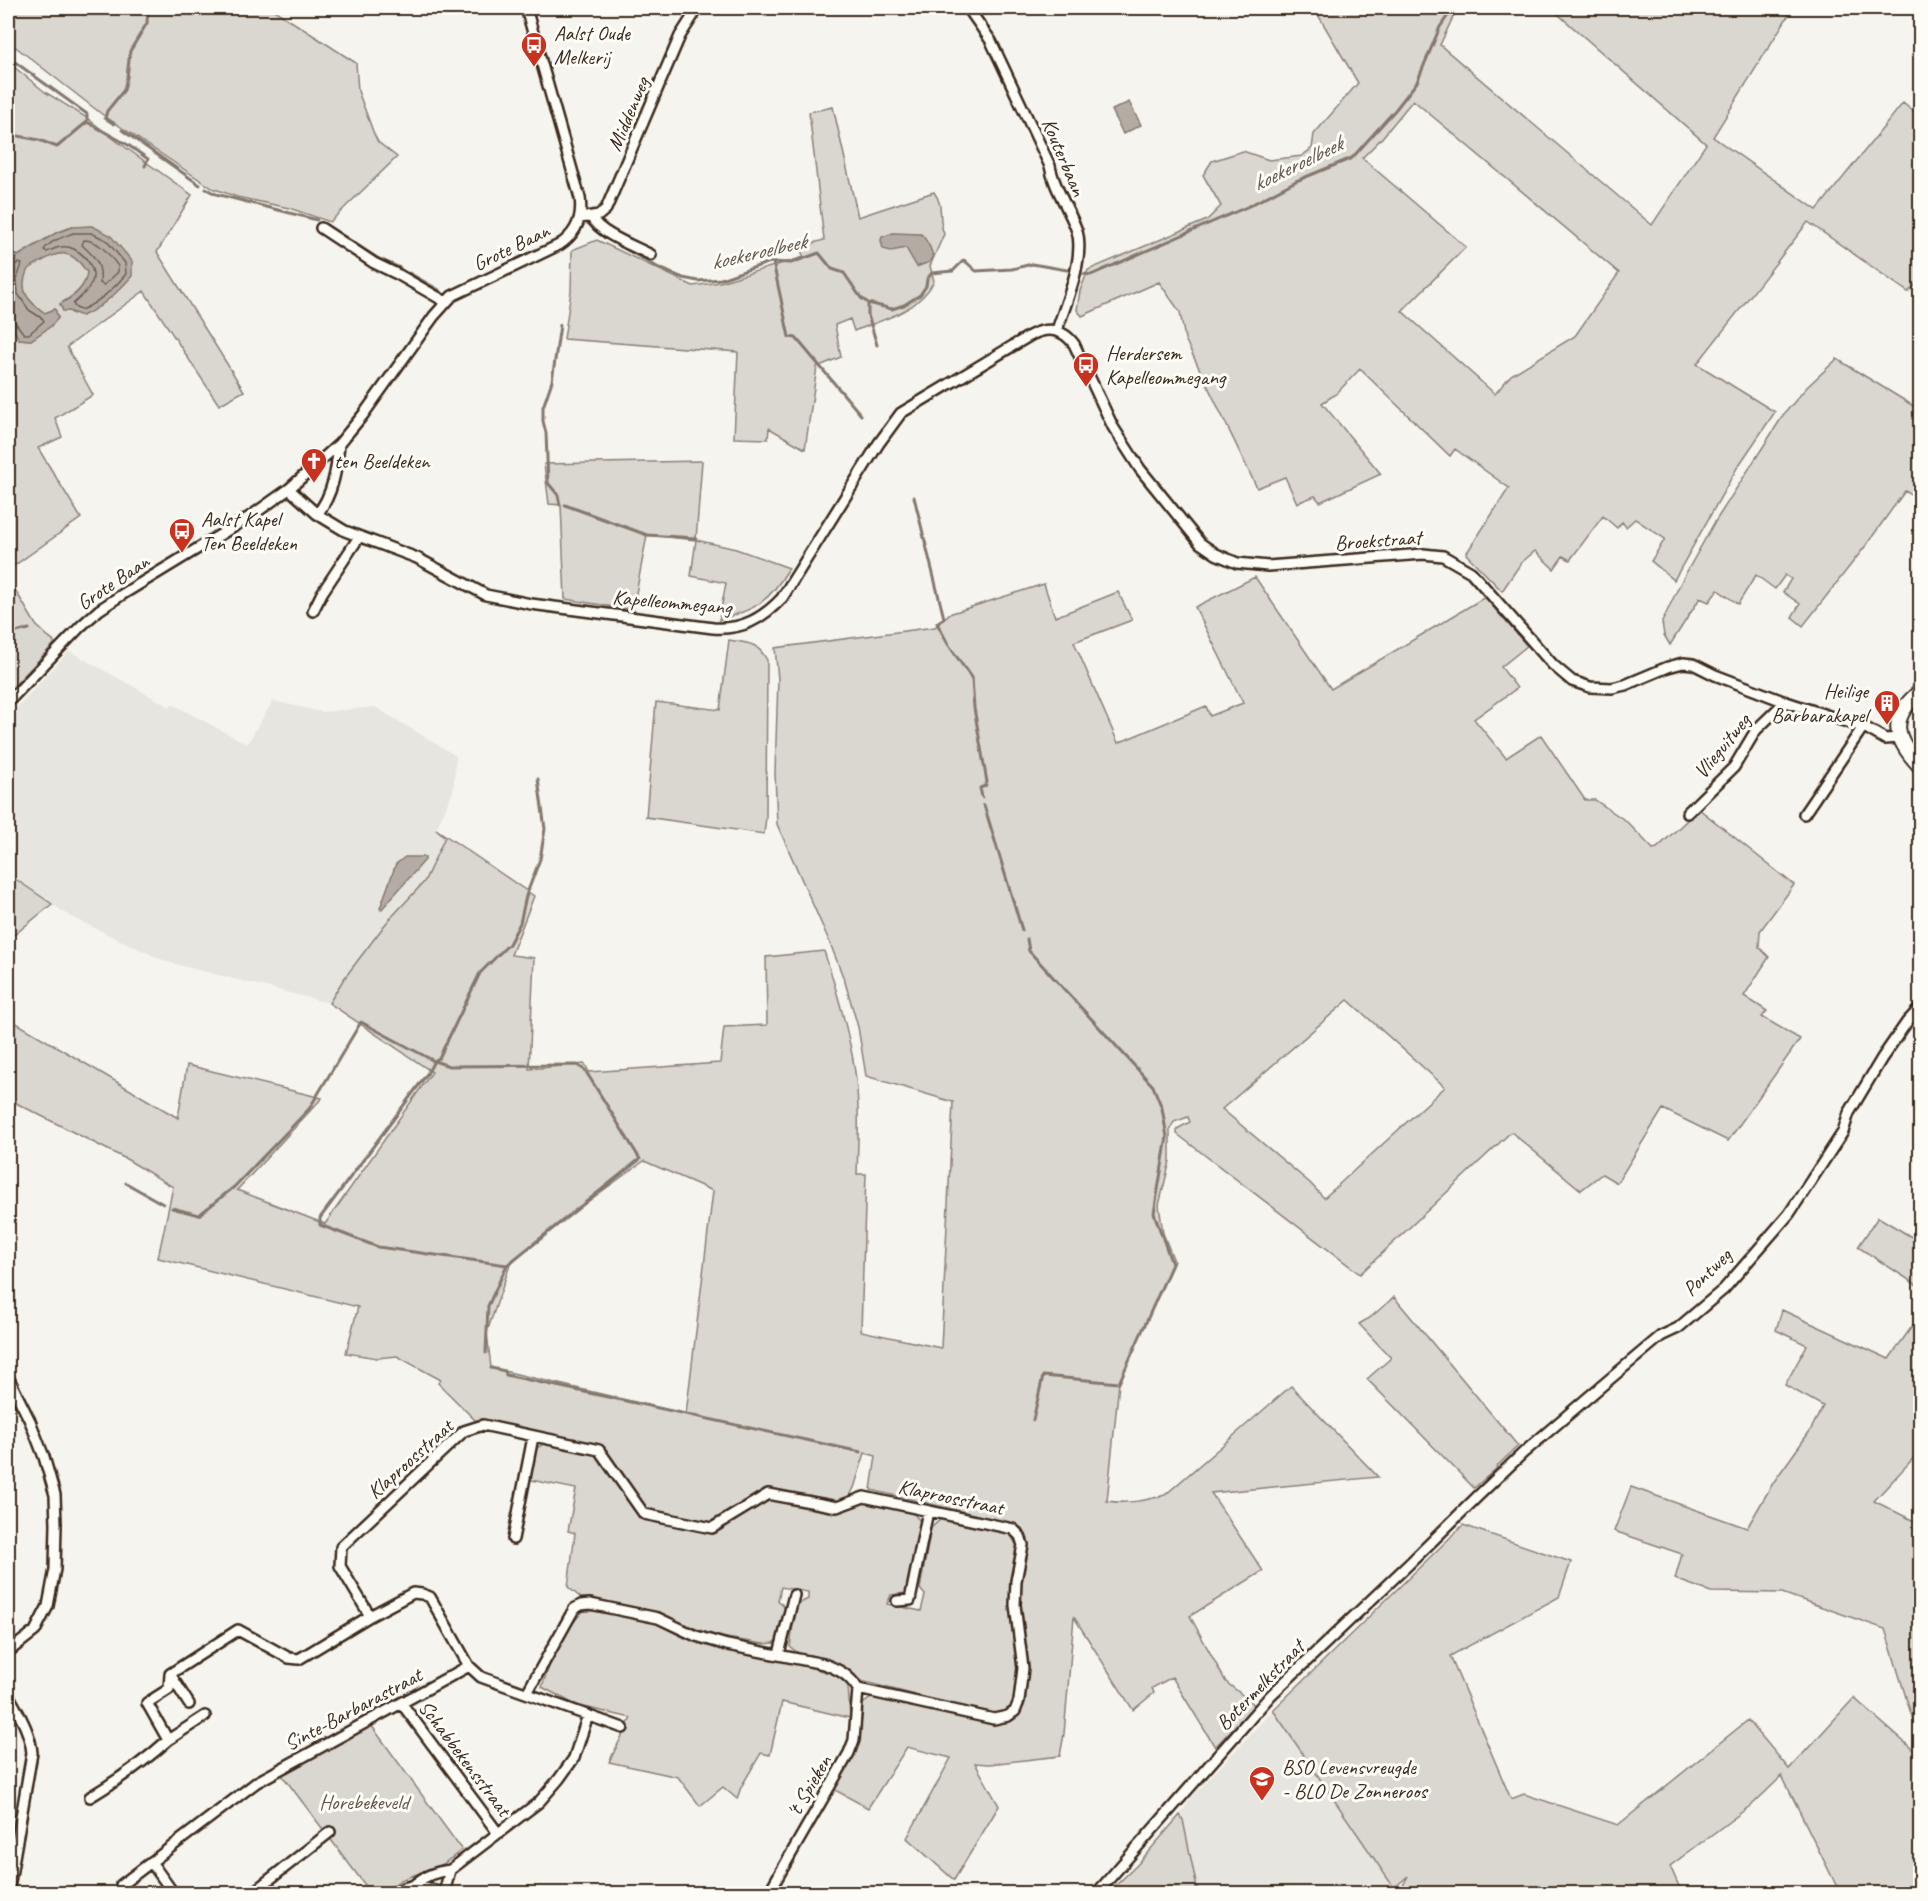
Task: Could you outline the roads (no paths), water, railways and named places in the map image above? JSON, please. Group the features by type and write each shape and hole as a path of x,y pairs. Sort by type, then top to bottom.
{"street":[{"path":"526,8 580,198 580,218 591,217 595,224 615,237 651,255"},
{"name":"Middenweg","path":"591,217 603,213 606,209 680,36 698,8"},
{"name":"Kouterbaan","path":"968,8 991,41 1050,166 1052,177 1077,231 1079,256 1057,330"},
{"name":"Grote Baan","path":"8,702 99,610 251,516 289,489 339,444 446,302 460,291 559,245 573,233 580,218"},
{"path":"321,228 374,263 446,302"},
{"name":"Kapelleommegang","path":"289,489 317,514 345,531 417,558 486,595 500,599 713,628 738,627 760,618 782,598 879,443 901,412 1030,335 1041,330 1057,330"},
{"name":"Broekstraat","path":"1057,330 1065,334 1074,344 1113,426 1140,469 1200,543 1216,554 1237,562 1268,566 1424,554 1443,556 1471,572 1553,665 1572,681 1590,687 1612,688 1668,667 1683,663 1694,664 1715,675 1785,702 1863,727 1885,740 1900,738"},
{"name":"Grote Baan","path":"317,514 325,505 337,464 339,444"},
{"path":"314,611 322,593 359,537"},
{"path":"1920,692 1907,703 1898,724 1900,738 1905,749 1920,766"},
{"name":"Vlieguitweg","path":"1687,813 1734,767 1756,730 1785,702"},
{"path":"1804,814 1863,727"},
{"name":"Pontweg","path":"1461,1512 1523,1454 1661,1336 1678,1328 1724,1289 1758,1252 1789,1214 1843,1131 1849,1113 1882,1058 1907,1022 1920,1008"},
{"path":"8,1377 30,1421 56,1495 55,1569 48,1606 35,1631 8,1652"},
{"name":"Klaproosstraat","path":"370,1616 340,1566 341,1547 464,1431 483,1425 599,1450 644,1514 712,1528 768,1494 837,1507 864,1497 1013,1529 1020,1536 1023,1545 1016,1581 1015,1605 1023,1668 1019,1701 1015,1711 1008,1716 994,1719 858,1689"},
{"path":"513,1539 533,1437"},
{"path":"897,1601 910,1600 928,1511"},
{"name":"Botermelkstraat","path":"1096,1893 1271,1695 1461,1512"},
{"path":"170,1674 238,1630 289,1658 299,1659 413,1593 422,1594 430,1597 469,1666 481,1677 624,1728"},
{"path":"779,1654 794,1595"},
{"path":"527,1693 574,1609 590,1604 658,1618 696,1636 727,1645 824,1664 840,1670 851,1678 858,1689"},
{"name":"Sinte-Barbarastraat","path":"121,1885 257,1782 469,1666"},
{"path":"170,1674 189,1704"},
{"path":"168,1740 147,1703 169,1689 170,1674"},
{"name":"'t Spieken","path":"768,1893 849,1753 854,1740 858,1689"},
{"path":"8,1694 27,1728 32,1753 8,1893"},
{"name":"Schabbekensstraat","path":"402,1704 498,1833"},
{"path":"393,1893 416,1884 423,1877 450,1870 539,1802 574,1758 588,1715"},
{"path":"90,1797 120,1779 168,1740 205,1716"},
{"path":"251,1893 330,1832"},
{"path":"151,1862 174,1893"},
{"path":"416,1884 444,1893 450,1870"}],"water":[{"path":"1129,102 1141,125 1123,134 1112,110"},
{"path":"92,226 110,235 132,261 132,276 109,299 82,316 63,311 60,304 74,295 81,287 87,272 73,256 59,254 45,259 28,269 24,289 33,304 45,313 55,309 58,318 31,340 19,339 8,321 8,262 56,233 72,227"},
{"path":"893,233 921,234 931,251 931,261 917,267 906,248 891,251 883,249 882,237"},
{"path":"405,857 425,857 425,860 381,910 396,864"}],"waterway":[{"path":"114,124 105,118 107,111 124,90 130,51 147,23 148,8"},
{"name":"koekeroelbeek","path":"1084,274 1091,275 1249,206 1296,181 1352,158 1417,82 1440,27 1453,8"},
{"path":"8,57 87,114 87,122 148,159 145,166"},
{"path":"8,134 39,140 57,147 87,122"},
{"path":"122,130 200,185"},
{"path":"206,189 216,194 317,220"},
{"path":"325,224 379,259 400,268"},
{"name":"koekeroelbeek","path":"604,237 659,268 683,278 698,281 721,279 770,262 791,263 819,253 832,269 844,273 861,298 868,303 892,309 920,295 932,273 953,271 964,260 976,271 1012,269 1032,264 1067,270"},
{"path":"773,262 789,337 796,338 861,415"},
{"path":"409,273 439,290"},
{"path":"868,303 868,315 877,345"},
{"path":"560,325 552,381 543,407 548,483 558,495 560,505"},
{"path":"914,497 944,618 937,623 948,644 972,679 974,708 987,782 980,788 982,797"},
{"path":"565,505 647,535 696,538"},
{"path":"8,634 29,629"},
{"path":"486,1353 488,1306 507,1265 378,1247 320,1225 320,1218 427,1074 434,1061 439,1058 480,973 509,944 520,923 526,896 540,859 545,829 538,779"},
{"path":"984,805 1022,930"},
{"path":"1027,939 1029,951 1153,1086 1162,1108 1167,1137 1154,1213 1172,1264 1119,1383 1043,1376 1033,1420"},
{"path":"172,1208 199,1215 234,1187 309,1109 361,1022 434,1061 449,1066 577,1065 585,1070 640,1159 507,1265"},
{"path":"126,1183 163,1204"},
{"path":"491,1368 505,1371 506,1375 861,1452"}],"place":[{"name":"Aalst Oude Melkerij","path":"534,68"},
{"name":"Herdersem Kapelleommegang","path":"1086,388"},
{"name":"ten Beeldeken","path":"314,484"},
{"name":"Aalst Kapel Ten Beeldeken","path":"182,554"},
{"name":"Heilige Barbarakapel","path":"1887,726"},
{"name":"BSO Levensvreugde - BLO De Zonneroos","path":"1262,1802"}],"park label":[{"name":"Horebekeveld","path":"364,1802"}]}
